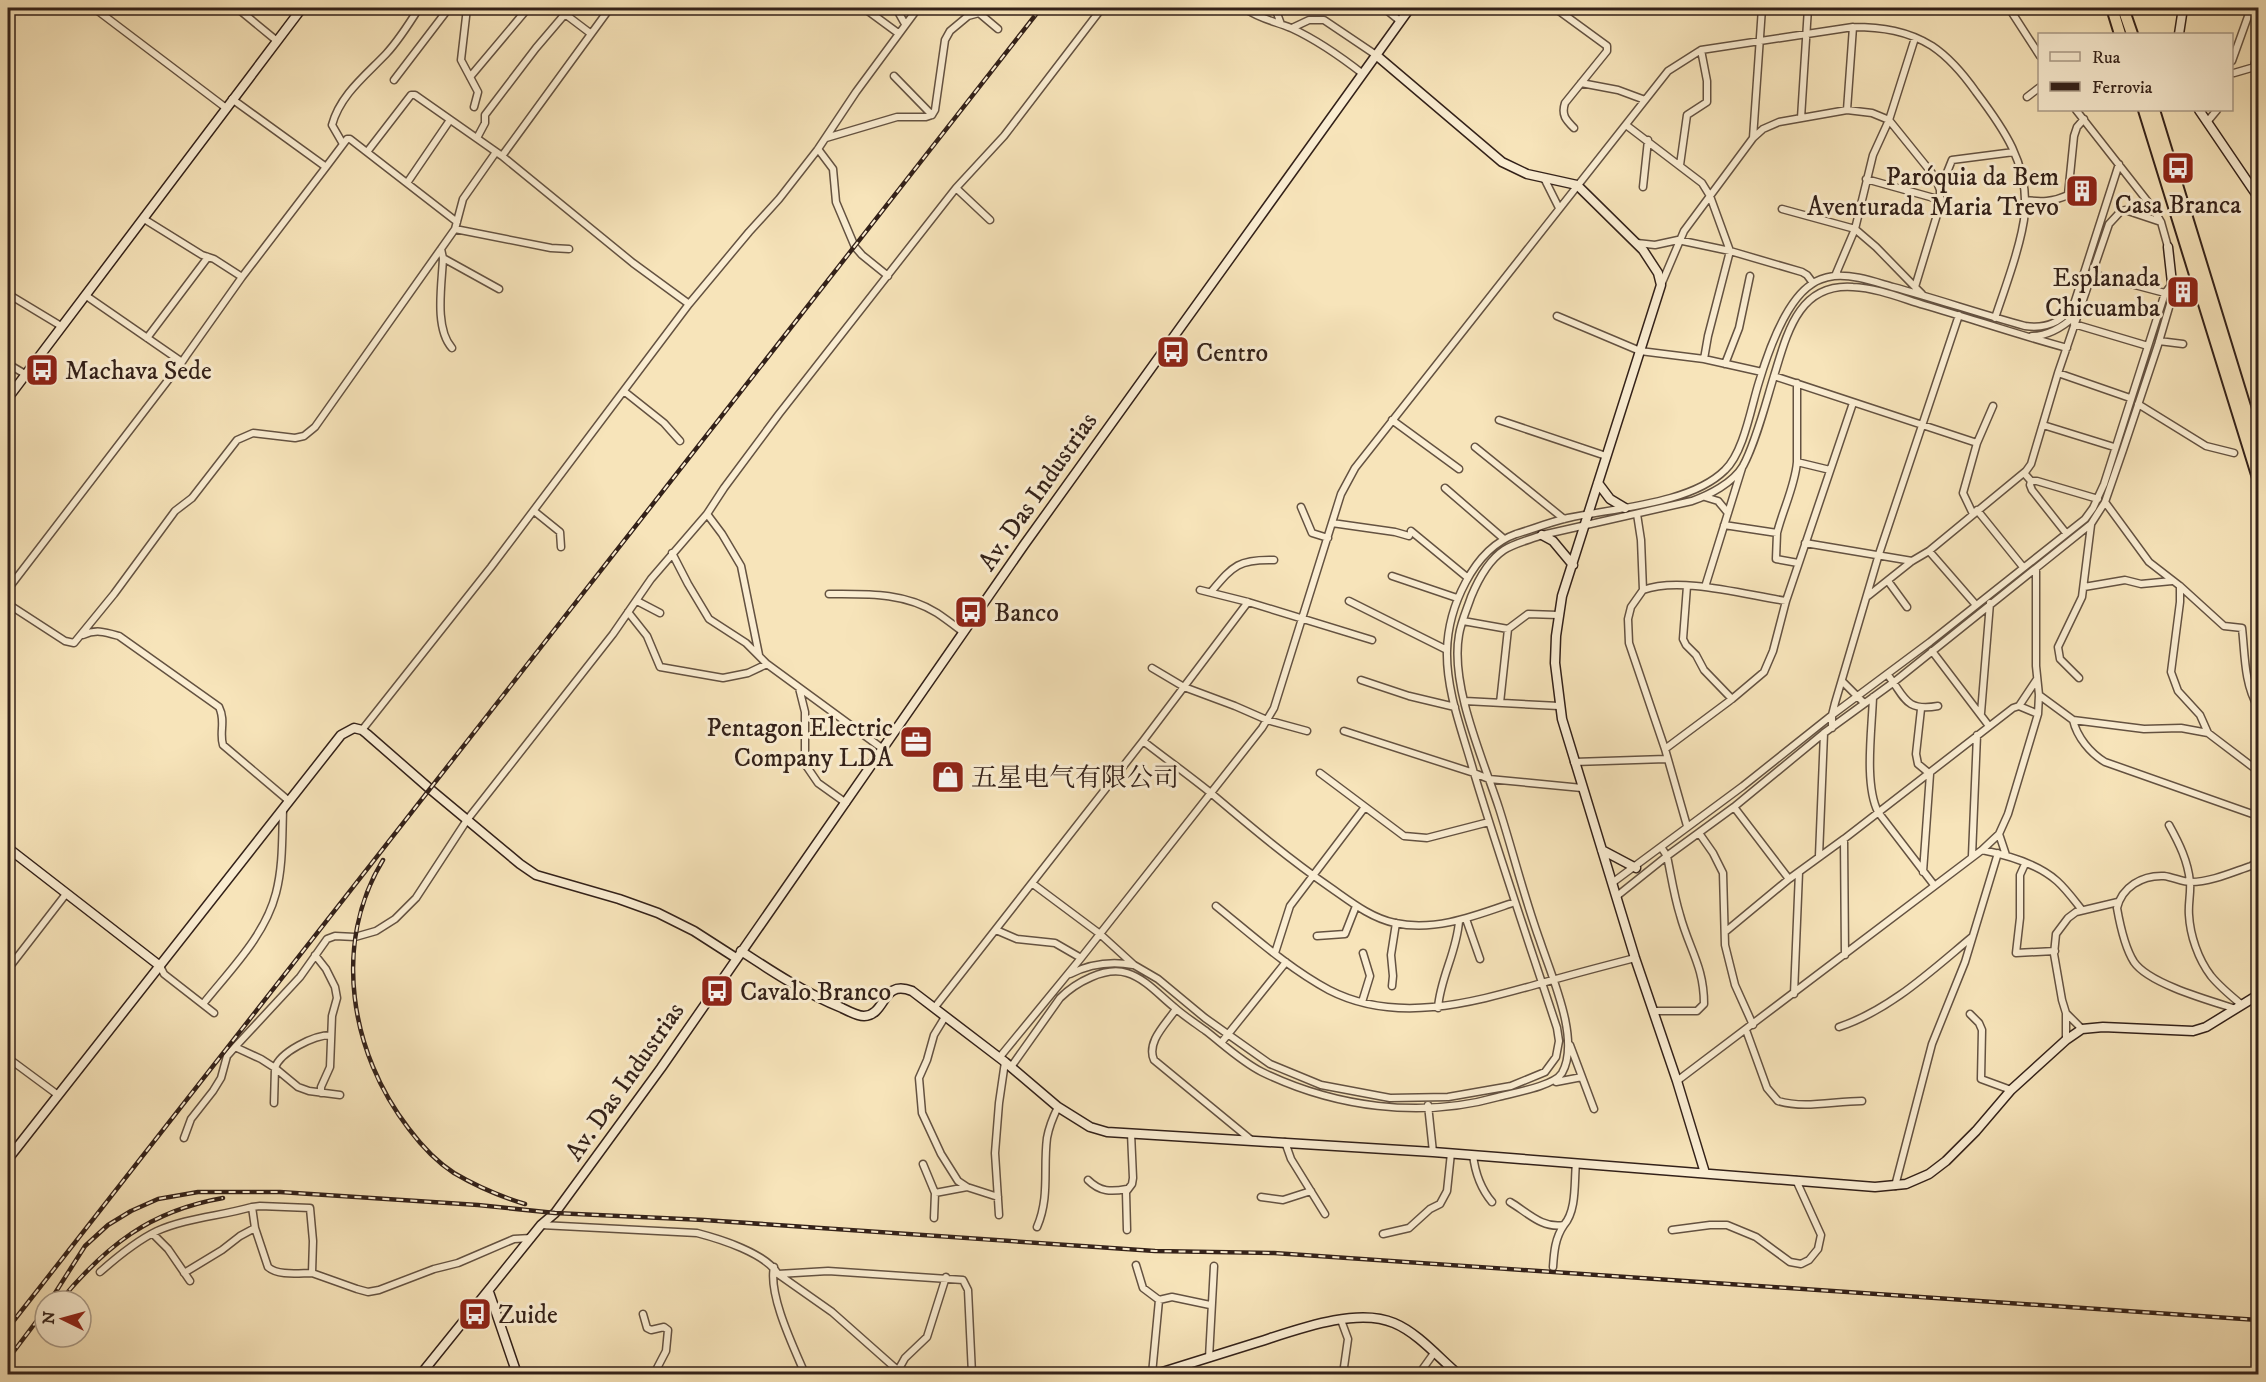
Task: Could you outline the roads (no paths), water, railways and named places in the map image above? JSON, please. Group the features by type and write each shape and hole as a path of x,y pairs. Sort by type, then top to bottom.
{"highway":[{"path":"2112,8 2120,33"},
{"path":"2123,8 2132,33"},
{"path":"2144,111 2259,478"},
{"path":"2154,111 2259,449"}],"street":[{"path":"94,8 225,108"},
{"path":"237,8 277,41"},
{"path":"8,398 302,8"},
{"path":"343,144 332,125 347,95 369,69 386,55 404,33 419,8"},
{"path":"394,80 449,8"},
{"path":"467,8 461,60 462,66 478,92 474,107"},
{"path":"470,77 528,8"},
{"path":"557,8 590,33"},
{"path":"8,604 65,641 74,643 176,511 192,498 237,440 253,433 295,438 304,436 315,428 441,249 456,225 463,199 553,87 610,8"},
{"path":"864,8 898,33"},
{"path":"896,8 905,24"},
{"path":"362,730 534,511 689,304 779,199 818,149 898,33 918,8"},
{"path":"184,1138 191,1119 221,1078 228,1056 300,977 327,939 335,936 355,937 376,931 395,919 416,898 467,820 672,553 707,514 779,414 956,188 1004,136 1102,8"},
{"path":"1244,8 1265,20 1292,28 1331,49 1363,74"},
{"path":"1275,8 1281,24"},
{"path":"1384,8 1400,21"},
{"name":"Av. Das Industrias","path":"422,1374 541,1225 556,1212 661,1068 963,632 1410,8"},
{"path":"1555,8 1608,46 1607,51 1563,108 1565,119 1574,128"},
{"path":"1753,138 1762,8"},
{"path":"1801,118 1808,8"},
{"path":"2009,8 2038,53"},
{"path":"2179,33 2183,8"},
{"path":"2233,59 2252,8"},
{"path":"826,138 897,117 932,115 935,110 943,47 950,32 968,16 979,13 998,29"},
{"path":"477,138 485,123 485,115 565,14"},
{"path":"1292,28 1309,20 1324,20 1376,55 1502,162 1527,174 1577,185 1637,243 1658,273 1661,285"},
{"path":"1847,110 1853,27"},
{"path":"999,1215 995,1153 1005,1062 1033,1017 1267,720 1278,697 1341,494 1355,468 1668,71 1701,50 1853,27 1889,29 1915,38 1944,55 1962,73 2004,129 2022,171 2025,200 2022,227 1995,318"},
{"path":"1835,276 1855,229 1872,155 1889,120 1915,38"},
{"path":"1680,165 1688,115 1692,110 1707,102 1707,81 1701,50"},
{"path":"2233,76 2256,66 2259,51"},
{"path":"894,76 932,115"},
{"path":"1581,83 1618,90 1646,100"},
{"path":"2027,97 2038,89"},
{"path":"367,152 411,95 415,95 499,154 689,304"},
{"path":"232,99 326,167"},
{"path":"1705,1173 1677,1081 1635,958 1574,762 1559,706 1556,663 1558,615 1606,456 1661,285 1678,240 1753,138 1763,129 1779,122 1847,110 1872,113 1889,120 1935,177 1940,190 1941,200 1915,287"},
{"path":"1617,896 1734,807 1824,733 1894,682 1990,603 2037,569 2091,524 2105,502 2173,294 2168,247 2161,222 2152,207 2077,111"},
{"path":"2200,111 2259,197"},
{"path":"2207,122 2216,111"},
{"path":"2025,200 2045,202 2067,195 2074,136 2077,127 2084,119"},
{"path":"407,183 450,120"},
{"path":"1626,125 1702,183 1710,195 1730,251 1704,359"},
{"path":"8,589 182,362 242,277 347,139 407,183 456,225 551,248 569,249"},
{"path":"1644,187 1648,140"},
{"path":"818,149 833,169 836,202 855,247 888,276"},
{"path":"1940,190 1952,160 2014,152"},
{"path":"1033,884 1100,934 1134,965 1158,979 1227,1034 1270,1064 1321,1085 1390,1098 1448,1097 1511,1086 1545,1072 1556,1057 1559,1041 1557,1028 1489,822 1455,707 1449,676 1447,650 1450,623 1457,598 1468,578 1478,564 1504,538 1564,519 1625,508 1689,492 1710,483 1723,473 1735,461 1762,372 1783,320 1795,299 1813,283 1835,276 1876,282 2036,328 2055,323 2070,311 2085,272 2119,164"},
{"path":"1544,178 1559,208"},
{"path":"1866,179 1941,200"},
{"path":"1702,183 1719,184"},
{"path":"956,188 990,220"},
{"path":"1782,209 1855,229 1876,247 1922,295"},
{"path":"1868,596 2024,473 2031,464 2058,373 2109,224 2121,211 2129,210 2161,222"},
{"path":"144,219 242,277"},
{"path":"1637,243 1655,245 1678,240 1730,251 1802,272 1813,283"},
{"path":"441,249 444,258 442,321 446,340 452,348"},
{"path":"147,338 208,257"},
{"path":"444,258 499,289"},
{"path":"2093,274 2165,293"},
{"path":"1725,364 1738,328 1750,276"},
{"path":"1612,883 1636,868 1743,786 2085,519 2098,499 2165,293 2172,283"},
{"path":"1705,587 1783,344 1803,306 1816,295 1829,290 1855,287 1959,315 2067,348"},
{"path":"8,294 61,326"},
{"path":"85,295 182,362"},
{"path":"2026,337 2054,331 2078,314"},
{"path":"1832,728 1832,715 1879,554 1959,315"},
{"path":"1557,316 1640,351 1704,359 1762,372"},
{"path":"2074,324 2148,346"},
{"path":"2159,341 2182,344"},
{"path":"8,364 25,374"},
{"path":"2058,373 2130,398"},
{"path":"1774,375 1977,443"},
{"path":"1797,383 1795,480 1782,512 1776,559 1798,563"},
{"path":"625,392 664,423 680,441"},
{"path":"1665,749 1764,672 1773,651 1798,563 1853,403"},
{"path":"2138,404 2206,446 2235,453"},
{"path":"1993,406 1977,443 1963,493 1975,512 2023,567"},
{"path":"1392,420 1459,469"},
{"path":"1499,420 1606,456"},
{"path":"2043,425 2114,447"},
{"path":"1475,447 1564,519"},
{"path":"1797,462 1830,470"},
{"path":"1594,1109 1570,1042 1554,979 1540,941 1458,675 1457,650 1463,621 1474,588 1499,554 1507,548 1542,535 1704,497 1726,483 1742,467"},
{"path":"2024,473 2031,481 2032,490 2067,533"},
{"path":"2031,481 2098,499"},
{"path":"1598,483 1610,499 1625,508"},
{"path":"1445,488 1504,538"},
{"path":"1704,497 1718,501 1728,513"},
{"path":"2105,502 2149,562 2180,586 2224,626 2242,628 2245,663 2251,693 2259,706"},
{"path":"1300,507 1312,533 1328,538"},
{"path":"534,511 560,532 561,547"},
{"path":"707,514 741,566 759,656"},
{"path":"1637,514 1641,540 1643,590 1631,607 1628,619 1629,643 1688,826"},
{"path":"1332,523 1410,533 1468,578"},
{"path":"2079,678 2060,658 2058,647 2079,607 2084,587 2091,524"},
{"path":"1724,525 1778,533"},
{"path":"1542,535 1553,541 1573,565"},
{"path":"1805,543 1912,561"},
{"path":"1929,550 1977,604"},
{"path":"672,553 702,611 709,619 746,643 767,664 883,749"},
{"path":"1210,592 1224,576 1244,561 1274,560"},
{"path":"1677,1081 1982,850 1999,834 2008,814 2038,714 2037,569"},
{"path":"1392,576 1457,598"},
{"path":"2084,587 2125,580 2141,584 2172,581"},
{"path":"1888,581 1907,607"},
{"path":"1643,590 1665,584 1705,587 1786,601"},
{"path":"1687,586 1683,639 1704,670 1732,699"},
{"path":"2180,586 2171,672 2178,691 2200,715 2208,733"},
{"path":"1200,591 1248,602 1372,640"},
{"path":"829,594 865,593 900,598 929,609 963,632"},
{"path":"637,601 660,614"},
{"path":"1349,601 1447,650"},
{"path":"935,1007 1033,884 1248,602"},
{"path":"1981,713 1990,603"},
{"path":"628,612 647,636 660,667 723,678 748,673 767,664"},
{"path":"1463,621 1508,629 1528,614 1558,615"},
{"path":"1500,703 1508,629"},
{"path":"78,639 93,631 103,631 119,636 219,707 223,716 224,727 221,737 223,745 289,801"},
{"path":"1932,651 1989,726"},
{"path":"1152,668 1184,687 1235,705 1267,720 1307,731"},
{"path":"1887,674 1908,704 1922,709 1938,706"},
{"path":"1725,932 1789,879 1930,774 1977,735 2019,706 2037,678"},
{"path":"1361,680 1409,696 1455,707"},
{"path":"1842,681 1864,703"},
{"path":"799,687 805,712 805,764 818,783 846,803"},
{"path":"2039,695 2073,720 2144,729 2181,728 2208,733 2257,770"},
{"path":"1873,697 1871,795 1878,812 1934,885"},
{"path":"1465,701 1559,706"},
{"path":"2019,706 2038,714"},
{"path":"1922,709 1916,754 1918,764 1930,774"},
{"path":"2073,720 2075,729 2091,751 2105,762 2259,816"},
{"path":"8,1159 341,735 354,728 362,730 520,864 537,875 658,913 802,990 861,1016 874,1013 890,992 898,988 912,991 1005,1062 1058,1107 1090,1127 1107,1132 1250,1139 1865,1186 1895,1186 1916,1180 1946,1161 1976,1131 2011,1090 2066,1040 2082,1029 2103,1027 2193,1031 2206,1027 2259,995"},
{"path":"1344,731 1489,779 1582,788"},
{"path":"1819,856 1824,733"},
{"path":"1972,856 1977,735"},
{"path":"1143,741 1313,876 1356,906 1378,918 1396,923 1424,925 1463,920 1515,902"},
{"path":"2257,770 2259,751"},
{"path":"1574,762 1666,759"},
{"path":"1320,773 1397,831 1415,838 1427,838 1489,822"},
{"path":"1923,872 1930,774"},
{"path":"1275,953 1290,906 1365,807"},
{"path":"1734,807 1789,879"},
{"path":"203,1004 244,954 265,920 276,894 280,868 283,810"},
{"path":"2169,825 2180,846 2190,882 2189,914 2196,948 2210,975 2239,1007"},
{"path":"1699,833 1723,873 1725,945 1729,967 1753,1025"},
{"path":"1999,834 2006,855"},
{"path":"1845,839 1845,955"},
{"path":"1653,1011 1697,1011 1704,1004 1704,984 1701,972 1680,916 1667,856 1661,847"},
{"path":"8,848 160,966 164,974 214,1013"},
{"path":"1602,850 1636,868"},
{"path":"1982,850 2006,855 2055,879 2082,910"},
{"path":"1895,1186 1932,1044 1965,962 1998,853"},
{"path":"1502,861 1514,857"},
{"path":"2239,1007 2205,1000 2160,981 2143,971 2135,963 2130,953 2117,908 2118,902 2130,886 2143,879 2165,876 2190,882 2206,880 2259,862"},
{"path":"2025,864 2020,875 2020,918 2016,953 2055,951"},
{"path":"1794,994 1799,872"},
{"path":"8,969 66,894"},
{"path":"2066,1040 2066,1013 2058,981 2055,951 2056,934 2068,918 2082,910 2118,902"},
{"path":"1216,906 1286,962 1330,990 1362,1002 1395,1008 1438,1008 1483,1000 1635,958"},
{"path":"1317,936 1345,934 1356,906"},
{"path":"1463,920 1480,959"},
{"path":"1438,1008 1463,920"},
{"path":"1392,986 1391,955 1396,923"},
{"path":"996,930 1017,939 1055,943 1081,958"},
{"path":"1839,1027 1863,1019 1883,1006 1973,936"},
{"path":"1362,1002 1370,975 1364,953"},
{"path":"315,956 326,969 335,987 337,998 332,1016 330,1066 321,1087 321,1093"},
{"path":"1067,975 1095,964 1118,962 1134,965"},
{"path":"1221,1042 1286,962"},
{"path":"1005,1062 1042,1023 1069,989 1081,981 1111,972 1119,972 1128,973 1151,986 1176,1009 1259,1071 1304,1089 1343,1100 1384,1107 1458,1106 1582,1077"},
{"path":"1151,986 1158,979"},
{"path":"1176,1009 1152,1044 1151,1053 1154,1060 1250,1139"},
{"path":"2066,1013 2082,1029"},
{"path":"1970,1014 1982,1030 1981,1079 2011,1090"},
{"path":"945,1017 934,1035 927,1060 920,1072 922,1113 953,1175 967,1187 998,1197"},
{"path":"1033,1017 1042,1023"},
{"path":"1746,1030 1767,1088 1778,1101 1804,1106 1836,1101 1862,1101"},
{"path":"274,1103 275,1068 280,1058 312,1038 331,1035"},
{"path":"1546,1084 1559,1077 1567,1064 1570,1042"},
{"path":"235,1047 261,1059 298,1087 340,1095"},
{"path":"8,1058 58,1095"},
{"path":"1511,1086 1513,1093"},
{"path":"1427,1097 1433,1152"},
{"path":"1037,1227 1045,1202 1047,1139 1050,1124 1058,1107"},
{"path":"1088,1180 1097,1188 1106,1191 1127,1189 1132,1184 1131,1134"},
{"path":"1285,1142 1291,1160 1325,1214"},
{"path":"1383,1234 1410,1228 1444,1198 1447,1191 1450,1153"},
{"path":"1473,1155 1477,1175 1492,1202"},
{"path":"1553,1267 1558,1233 1569,1220 1572,1207 1576,1163"},
{"path":"923,1164 935,1193 933,1218"},
{"path":"1672,1230 1727,1225 1756,1237 1790,1262 1801,1264 1809,1260 1818,1249 1821,1235 1796,1180"},
{"path":"935,1193 967,1187"},
{"path":"1127,1189 1127,1230"},
{"path":"1261,1197 1283,1200 1311,1191"},
{"path":"1510,1202 1536,1220 1553,1225 1564,1225"},
{"path":"100,1272 131,1247 153,1234 197,1219 260,1206 310,1208 313,1241 312,1273"},
{"path":"252,1208 255,1228 268,1267 272,1270 312,1273 368,1292 458,1263 514,1239 532,1238"},
{"path":"541,1225 697,1233 715,1238 761,1258 774,1267 778,1274 832,1312 898,1373 905,1358 927,1337 945,1277"},
{"path":"184,1273 255,1228"},
{"path":"153,1234 168,1249 190,1281"},
{"path":"1136,1265 1143,1288 1159,1300 1172,1297 1210,1305"},
{"path":"1209,1358 1210,1305 1214,1266"},
{"path":"774,1267 772,1281 775,1297 805,1374"},
{"path":"778,1274 828,1271 958,1278 967,1285 972,1374"},
{"path":"489,1292 517,1374"},
{"path":"1159,1300 1154,1374 1304,1328 1341,1320 1376,1318 1396,1323 1458,1374"},
{"path":"643,1314 647,1328 651,1330 664,1327 668,1330 666,1352 654,1374"},
{"path":"1341,1320 1348,1339 1343,1374"},
{"path":"1419,1374 1434,1353"}],"railway":[{"path":"8,1328 1041,8"},
{"path":"383,860 367,893 357,927 353,962 355,998 361,1033 373,1067 389,1099 409,1129 435,1158 454,1173 471,1182 498,1195 525,1204"},
{"path":"58,1289 85,1246 108,1225 131,1211 158,1199 198,1192 280,1192 478,1205 555,1213 704,1220 1155,1251 1274,1253 2258,1320"},
{"path":"70,1289 112,1248 151,1222 173,1212 223,1198"},
{"path":"8,1359 33,1326"}],"place":[{"name":"Casa Branca","path":"2178,168"},
{"name":"Paróquia da Bem Aventurada Maria Trevo","path":"2082,191"},
{"name":"Esplanada Chicuamba","path":"2183,292"},
{"name":"Centro","path":"1173,352"},
{"name":"Machava Sede","path":"42,370"},
{"name":"Banco","path":"971,612"},
{"name":"Pentagon Electric Company LDA","path":"916,742"},
{"name":"五星电气有限公司","path":"948,777"},
{"name":"Cavalo Branco","path":"717,991"},
{"name":"Zuide","path":"475,1314"}]}
